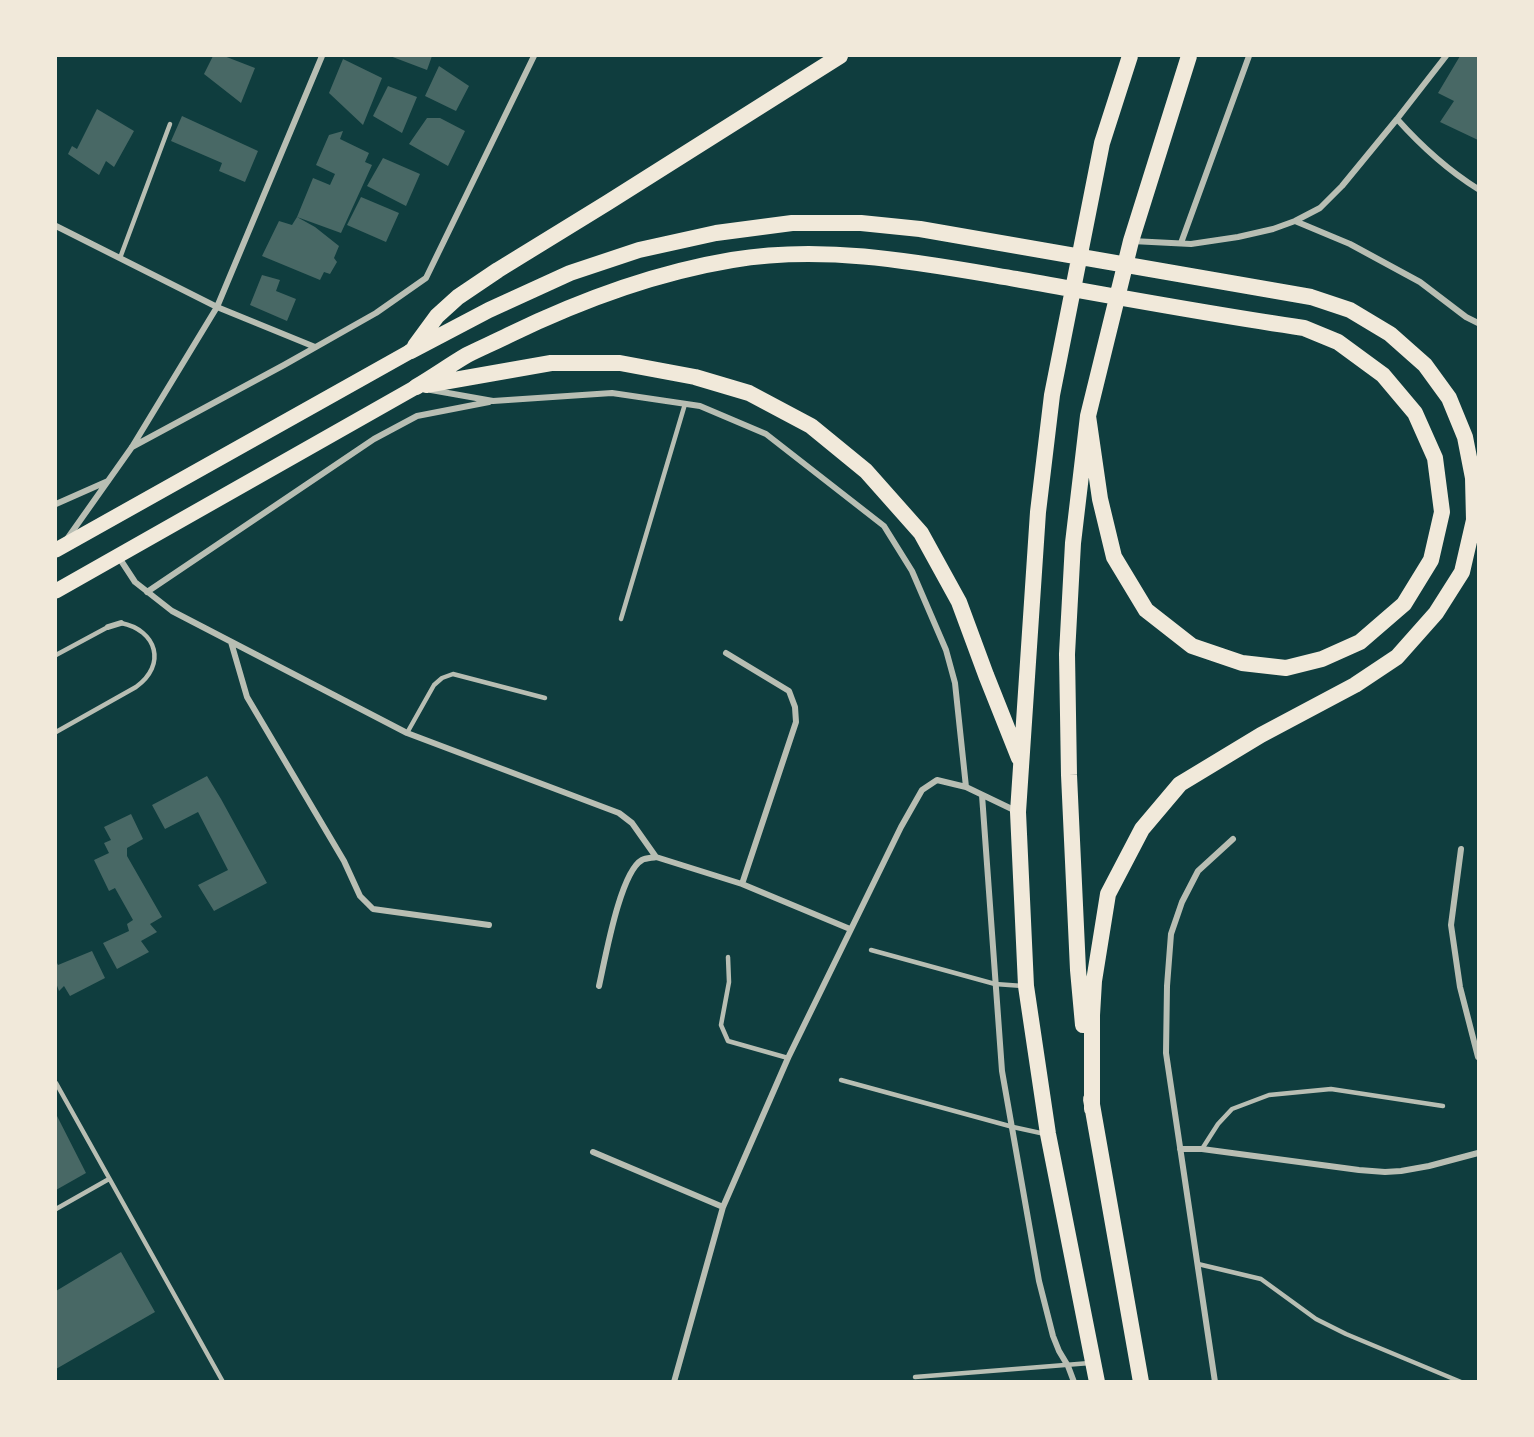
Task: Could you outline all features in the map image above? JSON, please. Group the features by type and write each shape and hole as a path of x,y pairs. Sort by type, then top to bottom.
{"highway":[{"path":"411,351 437,316 458,297 840,56"},
{"path":"1097,1382 1048,1134 1026,986 1018,812 1038,512 1052,395 1102,143 1130,56"},
{"path":"1141,1382 1092,1109 1078,970 1069,775 1067,654 1073,543 1088,416 1131,241 1189,56"},
{"path":"411,351 489,310 570,273 639,250 716,232 792,224 861,223 920,229 1311,297 1350,310 1390,334 1425,365 1449,398 1465,437 1473,478 1474,520 1462,572 1436,614 1397,657 1355,685 1261,735 1180,784 1142,829 1108,894 1094,981 1092,1109"},
{"path":"416,387 467,355 543,319 618,289 733,260 781,255 851,255 916,262 1304,328 1338,342 1383,375 1415,413 1435,458 1442,512 1431,560 1404,604 1360,642 1322,659 1286,668 1242,663 1192,646 1146,610 1114,557 1100,499 1088,416"},
{"path":"416,387 551,363 620,363 695,377 749,393 810,426 866,471 921,533 959,602 1020,762"}],"main road":[{"path":"59,548 411,351"},
{"path":"56,591 416,387"}],"street":[{"path":"59,548 132,447 217,307 322,56"},
{"path":"132,447 376,313 426,278 534,56"},
{"path":"1181,243 1249,56"},
{"path":"1131,241 1191,244 1238,237 1274,229 1320,208 1342,186 1446,56"},
{"path":"1397,119 1449,170 1479,189"},
{"path":"1295,221 1350,244 1420,282 1466,317 1479,323"},
{"path":"56,226 217,307 315,347"},
{"path":"416,387 493,401"},
{"path":"147,592 374,439 417,416 493,401 612,393 700,406 766,434 884,526 912,571 946,650 956,682 966,787"},
{"path":"56,504 108,481"},
{"path":"118,556 135,582 172,611 407,733 620,813 632,823 656,857"},
{"path":"108,627 121,623"},
{"path":"231,642 247,697 344,861 360,896 373,909 489,925"},
{"path":"726,653 789,691 795,707 796,722 742,884"},
{"path":"674,1382 723,1207 788,1058 901,827 922,790 937,780 966,787 1018,812"},
{"path":"982,795 1002,1071 1039,1281 1053,1336 1074,1382"},
{"path":"1215,1382 1166,1053 1167,986 1171,934 1182,902 1198,871 1233,838"},
{"path":"1461,849 1451,925 1460,987 1479,1057"},
{"path":"599,986 612,926 629,874 642,860 656,857 742,884 850,929"},
{"path":"1180,1149 1202,1149 1385,1172 1429,1166 1479,1153"},
{"path":"593,1152 723,1207"}],"lane":[{"path":"120,258 170,124"},
{"path":"621,619 685,404"},
{"path":"56,732 146,681 152,671 155,660 154,649 149,638 141,630 121,623"},
{"path":"56,655 108,627"},
{"path":"407,733 434,685 442,678 453,674 545,698"},
{"path":"871,950 995,984 1026,986"},
{"path":"729,957 729,981 721,1025 728,1041 788,1058"},
{"path":"842,1080 1013,1127 1048,1134"},
{"path":"56,1083 223,1382"},
{"path":"1202,1149 1218,1124 1232,1109 1269,1095 1330,1089 1443,1106"},
{"path":"56,1209 109,1179"},
{"path":"1198,1264 1261,1279 1316,1319 1346,1334 1461,1382"},
{"path":"915,1377 1093,1363"}],"building":[{"path":"213,56 224,56 255,68 241,103 204,74"},
{"path":"390,56 432,56 427,70"},
{"path":"1460,56 1478,56 1478,140 1440,122 1454,101 1438,93"},
{"path":"343,59 382,78 363,125 329,93"},
{"path":"439,66 469,86 456,111 425,96"},
{"path":"388,86 417,97 402,133 373,116"},
{"path":"97,109 134,131 114,167 106,161 99,175 68,154 72,146 77,149"},
{"path":"182,116 258,151 245,182 219,171 222,163 171,141"},
{"path":"427,118 440,118 465,131 448,166 409,144"},
{"path":"343,131 340,139 369,153 365,162 372,165 341,233 297,217 313,178 330,185 335,174 316,165 329,135"},
{"path":"383,158 420,174 406,206 367,186"},
{"path":"361,197 399,213 386,242 347,225"},
{"path":"297,217 315,227 339,246 334,258 337,262 330,274 324,272 320,280 262,256 279,221 292,225"},
{"path":"262,275 280,280 276,291 296,299 287,321 250,305"},
{"path":"207,776 267,883 214,911 198,885 228,870 198,812 165,829 152,805"},
{"path":"131,814 143,839 127,848 127,856 162,917 150,924 157,932 141,941 149,952 117,969 103,943 129,931 127,924 133,920 115,888 109,891 94,860 109,853 104,843 111,840 104,827"},
{"path":"92,951 105,978 70,996 64,986 59,991 56,983 56,961 58,965"},
{"path":"56,1114 86,1173 56,1190"},
{"path":"121,1252 155,1312 56,1369 56,1291"}]}
